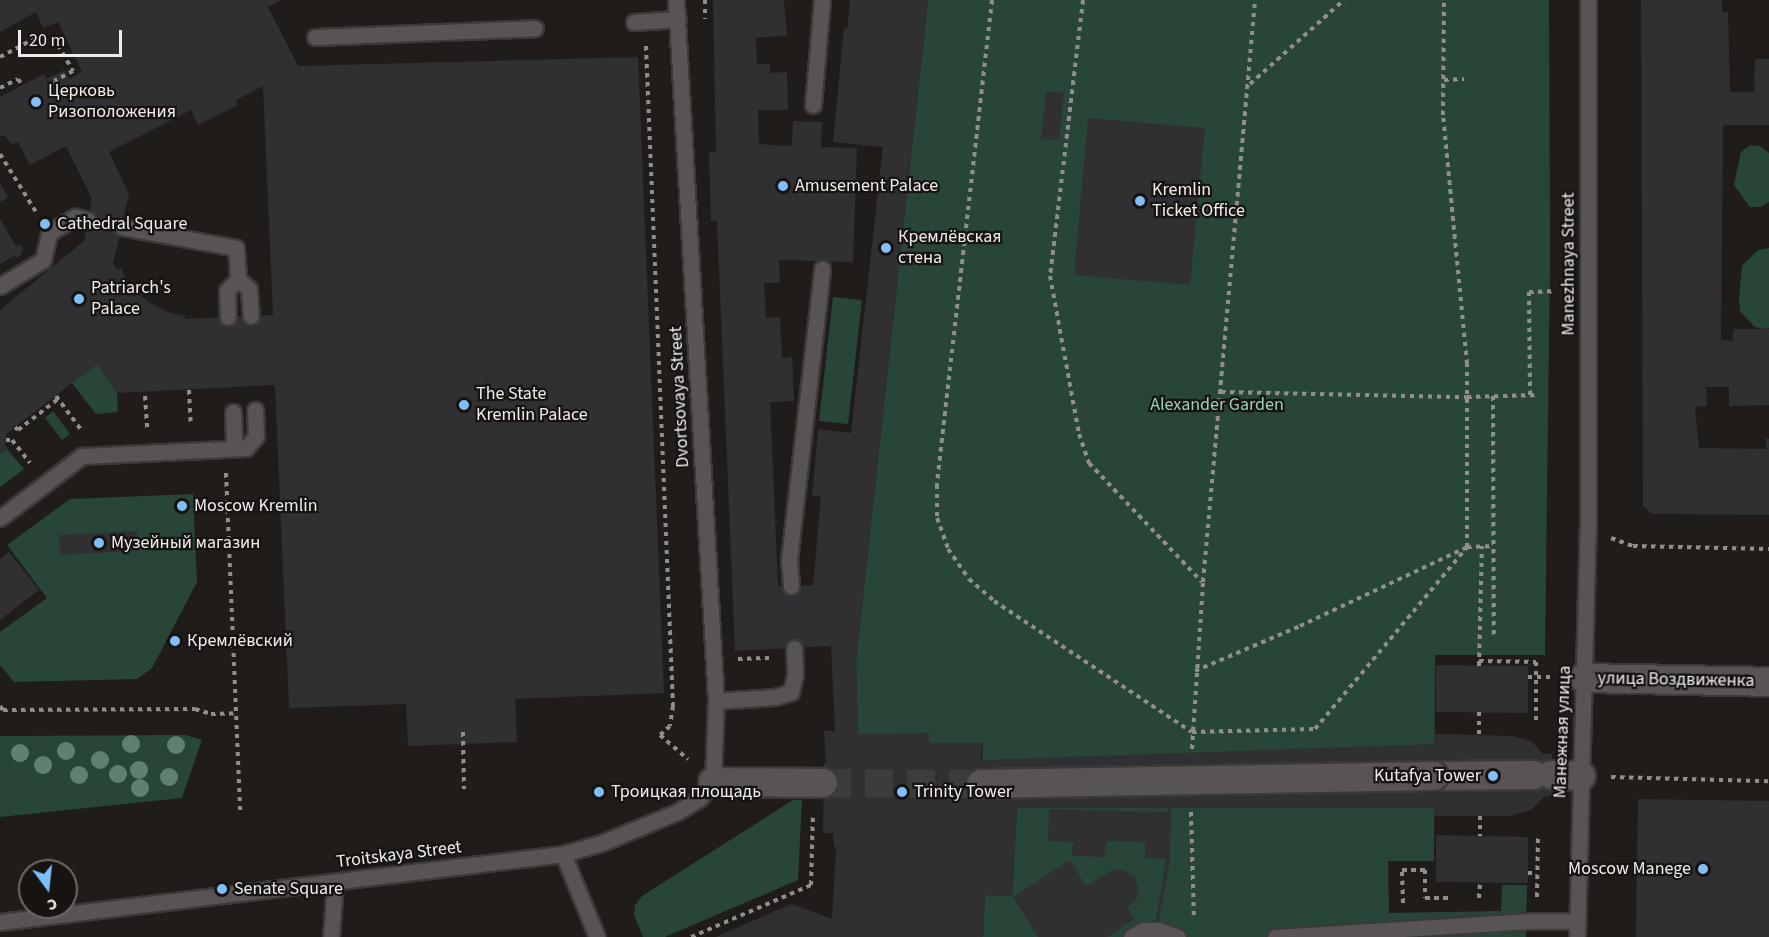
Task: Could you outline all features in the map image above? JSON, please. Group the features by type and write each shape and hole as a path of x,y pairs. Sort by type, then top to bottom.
{"street":[{"name":"улица Воздвиженка","path":"1584,678 1769,682"},
{"path":"981,784 1440,776 1581,776"},
{"path":"713,782 823,783"}],"lane":[{"path":"813,105 822,0"},
{"name":"Manezhnaya Street","path":"1588,0 1588,529"},
{"path":"639,22 677,7"},
{"name":"Dvortsovaya Street","path":"677,7 716,701 713,782"},
{"path":"315,37 535,28"},
{"path":"0,286 43,260 49,233 75,217 88,220"},
{"path":"122,227 236,248 238,279 249,289 251,316"},
{"path":"791,586 789,560 822,269"},
{"path":"228,317 227,291 238,279"},
{"path":"0,518 82,456 246,448 256,436 255,410"},
{"path":"230,448 233,412"},
{"name":"Манежная улица","path":"1577,937 1588,529"},
{"path":"716,701 775,698 791,692 795,674 794,648"},
{"name":"Troitskaya Street","path":"0,922 335,884 563,854 600,844 677,812 699,799 713,782"},
{"path":"563,854 597,937"},
{"path":"331,937 335,884"},
{"path":"1275,937 1526,921 1577,921"},
{"path":"1131,937 1143,930 1158,930 1178,937"}],"path":[{"path":"992,0 937,485 938,518 948,549 969,579 994,601 1192,732 1315,729 1467,547 1467,364 1443,115 1444,0"},
{"path":"1083,0 1050,276 1079,434 1089,463 1203,582"},
{"path":"1191,753 1195,671 1255,0"},
{"path":"1249,84 1344,0"},
{"path":"639,22 674,706 670,726 660,735"},
{"path":"0,57 35,38 58,45 73,71 54,81 57,86"},
{"path":"0,88 18,78 22,85"},
{"path":"1443,80 1464,79"},
{"path":"0,154 49,233"},
{"path":"1530,395 1529,292 1554,291"},
{"path":"189,390 190,413"},
{"path":"1221,392 1467,397 1537,395"},
{"path":"145,396 146,416"},
{"path":"1493,396 1494,639"},
{"path":"15,427 18,430 57,397 100,455"},
{"path":"6,440 12,440 45,484"},
{"path":"230,448 240,811"},
{"path":"1588,529 1633,546 1769,549"},
{"path":"1482,546 1479,663 1536,662 1536,723"},
{"path":"1195,671 1300,626 1467,547 1494,546"},
{"path":"1528,677 1545,677"},
{"path":"0,706 3,710 195,709 211,714 236,713"},
{"path":"1479,712 1479,735"},
{"path":"463,732 464,789"},
{"path":"1581,776 1769,781"},
{"path":"1191,808 1194,925"},
{"path":"691,937 811,885 813,813"},
{"path":"1480,816 1480,836"},
{"path":"1537,899 1538,836"},
{"path":"1403,913 1402,870 1425,870 1425,898 1458,898"},
{"path":"1528,873 1538,873"},
{"path":"1469,898 1479,898 1480,882"}],"green space":[{"name":"Alexander Garden","path":"928,0 1549,0 1550,258 1545,655 1435,655 1434,861 1388,861 1389,913 1501,911 1502,885 1527,885 1526,937 983,937 985,895 1012,896 1017,808 980,808 983,743 934,743 858,734 856,661"},
{"path":"1750,145 1760,146 1769,153 1769,202 1761,207 1750,207 1734,185 1741,152"},
{"path":"1769,248 1769,328 1765,329 1755,327 1740,311 1739,299 1742,266 1758,250"},
{"path":"833,297 862,300 848,424 819,421"},
{"path":"97,364 117,393 118,412 96,414 72,383"},
{"path":"53,411 70,434 62,440 45,418"},
{"path":"7,449 24,469 0,487 0,454"},
{"path":"193,494 197,582 152,668 137,679 14,682 0,665 0,632 47,598 7,545 70,499"},
{"path":"186,735 202,740 182,798 0,817 0,736"},
{"path":"793,800 802,800 798,880 665,937 643,937 634,915 635,905 642,896"}],"building":[{"name":"The State Kremlin Palace","path":"0,0 282,0 268,7 298,66 638,57 664,693 515,699 517,742 408,746 406,704 289,708 275,385 117,393 97,364 6,434 7,449 0,454 0,310 84,241 92,199 66,146 30,165 18,142 12,144 5,136 0,135 0,97 44,74 46,79 65,70 69,79 82,72 58,22 43,28 36,12 0,32","holes":["263,86 273,315 185,319 185,316 168,312 148,302 131,285 129,286 121,268 117,270 113,264 129,194 109,152 191,110 198,125 238,105 236,100"]},
{"path":"713,0 784,0 787,35 756,38 757,64 770,64 770,73 787,72 788,110 758,110 759,144 792,146 793,121 822,122 821,147 857,148 853,262 779,260 780,283 764,283 766,318 780,317 782,358 792,357 793,374 794,401 770,402 778,586 813,585 821,496 812,496 818,429 851,433 883,147 833,142 844,28 847,29 850,0 928,0 856,661 858,734 929,733 929,742 934,743 983,743 981,760 1434,744 1434,734 1513,736 1531,741 1543,754 1552,754 1553,796 1544,797 1531,810 1508,816 1434,816 1434,808 1171,808 1170,860 1156,937 1153,937 1166,859 1145,858 1146,842 1106,841 1105,857 1072,856 1073,842 1048,841 1049,809 1167,812 1169,808 1017,808 1012,896 985,895 983,937 716,937 791,904 832,919 836,847 834,847 833,833 823,833 824,764 826,761 824,731 835,731 831,646 735,651 717,221 711,221 709,152 716,152"},
{"path":"1641,0 1722,0 1722,12 1728,12 1730,92 1754,92 1755,59 1769,59 1769,125 1723,125 1721,340 1733,341 1733,329 1769,329 1769,405 1729,406 1729,387 1706,387 1707,406 1695,407 1699,448 1766,449 1766,438 1769,439 1769,515 1652,514 1643,506"},
{"path":"1046,91 1064,93 1059,140 1041,139"},
{"name":"Kremlin Ticket Office","path":"1088,118 1205,128 1190,285 1074,275"},
{"path":"0,183 8,197 0,202"},
{"path":"0,219 16,246 20,244 24,250 20,252 22,255 16,258 15,255 0,264"},
{"name":"Музейный магазин","path":"137,531 138,551 60,555 59,535"},
{"path":"9,552 39,590 0,620 0,559"},
{"path":"1436,665 1528,666 1528,713 1436,712"},
{"name":"Moscow Manege","path":"1638,799 1769,801 1769,937 1636,937"},
{"path":"1436,835 1528,837 1528,883 1436,882"},
{"path":"1070,860 1086,886 1112,870 1124,870 1135,877 1139,891 1136,901 1127,907 1135,919 1107,937 1038,937 1013,897"}],"tunnel":[{"path":"823,783 981,784"}],"place":[{"name":"Церковь Ризоположения","path":"36,102"},
{"name":"Amusement Palace","path":"783,186"},
{"name":"Kremlin Ticket Office","path":"1140,201"},
{"name":"Cathedral Square","path":"45,224"},
{"name":"Кремлёвская стена","path":"886,248"},
{"name":"Patriarch's Palace","path":"79,299"},
{"name":"The State Kremlin Palace","path":"464,405"},
{"name":"Moscow Kremlin","path":"182,506"},
{"name":"Музейный магазин","path":"99,543"},
{"name":"Кремлёвский","path":"175,641"},
{"name":"Kutafya Tower","path":"1493,776"},
{"name":"Троицкая площадь","path":"599,792"},
{"name":"Trinity Tower","path":"902,792"},
{"name":"Moscow Manege","path":"1703,869"},
{"name":"Senate Square","path":"222,889"}]}
